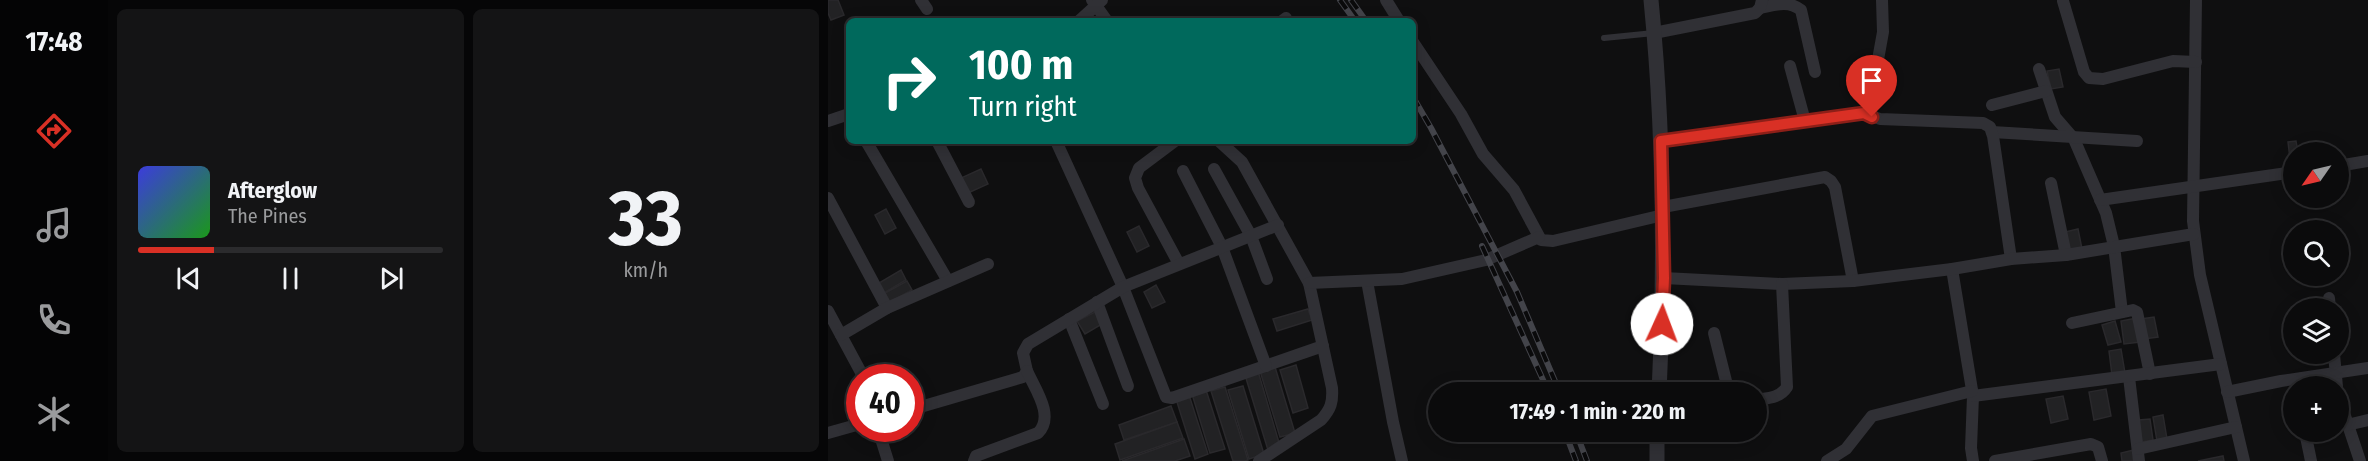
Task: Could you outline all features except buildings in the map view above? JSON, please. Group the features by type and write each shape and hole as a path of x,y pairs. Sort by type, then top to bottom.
{"street":[{"path":"1386,0 1397,18"},
{"path":"1651,0 1661,141 1663,211 1664,278 1659,382"},
{"path":"1868,115 1883,32 1882,0"},
{"path":"2196,0 2194,234 2200,275 2244,461"},
{"path":"1082,18 1097,2 1105,18"},
{"path":"2064,2 2084,72 2089,78 2103,79 2173,61 2196,62"},
{"path":"1654,33 1746,15 1761,4 1794,4 1801,10 1815,72"},
{"path":"1416,46 1461,114 1483,154 1514,190 1539,237 1545,241 1553,241 1663,211 1825,177 1835,187 1853,281"},
{"path":"1790,66 1805,121"},
{"path":"2039,69 2055,117 2074,139 2110,224 2122,312"},
{"path":"1992,105 2046,91"},
{"path":"1661,141 1864,113 1880,120 1983,123 1990,127 1992,132 2011,260"},
{"path":"828,121 846,115"},
{"path":"1992,132 2074,139 2137,141"},
{"path":"868,144 948,281"},
{"path":"939,144 969,202"},
{"path":"1057,144 1123,287 1166,397 1172,398 1323,346"},
{"path":"1171,144 1139,168 1135,178 1138,188 1179,264"},
{"path":"1222,144 1242,162 1309,283 1332,388 1333,402 1329,412 1321,420 1258,461"},
{"path":"2349,164 2368,161"},
{"path":"1214,169 1251,236 1267,279"},
{"path":"1183,171 1222,247 1266,366"},
{"path":"2100,200 2283,174"},
{"path":"2051,183 2066,255"},
{"path":"828,198 887,308"},
{"path":"974,461 976,456 1038,433 1043,428 1046,419 1043,406 1027,371 1023,353 1028,344 1123,287 1278,225"},
{"path":"1664,278 1782,284 1853,281 2066,255 2194,234"},
{"path":"1309,283 1402,279 1486,260 1539,237"},
{"path":"841,335 887,308 988,264"},
{"path":"1952,269 1973,394 1971,448 1973,461"},
{"path":"1367,281 1392,422 1402,461"},
{"path":"1767,398 1783,393 1787,387 1782,284"},
{"path":"1097,302 1128,386"},
{"path":"2072,322 2133,310 2139,315 2150,374"},
{"path":"828,311 857,364"},
{"path":"1069,319 1103,404"},
{"path":"1714,333 1726,382"},
{"path":"1827,461 1846,448 1872,416 1973,394 2129,377 2221,364"},
{"path":"2348,376 2368,368"},
{"path":"924,406 1017,380 1027,371"},
{"path":"2129,377 2138,455 2236,427"},
{"path":"2228,392 2283,384"},
{"path":"2349,425 2368,420"},
{"path":"828,433 846,428"},
{"path":"2349,431 2360,461"},
{"path":"882,442 888,461"},
{"path":"1657,461 1658,442"},
{"path":"2306,442 2311,461"},
{"path":"1995,461 2091,444 2098,447 2102,461"}],"lane":[{"path":"1604,38 1654,33"}],"railway":[{"path":"1340,0 1353,18"},
{"path":"1351,0 1364,18"},
{"path":"1416,102 1517,292 1555,382"},
{"path":"1482,246 1544,382"},
{"path":"1569,442 1576,461"},
{"path":"1580,442 1587,461"}],"route":[{"path":"1662,324 1664,278 1661,141 1864,113 1872,117"}]}
